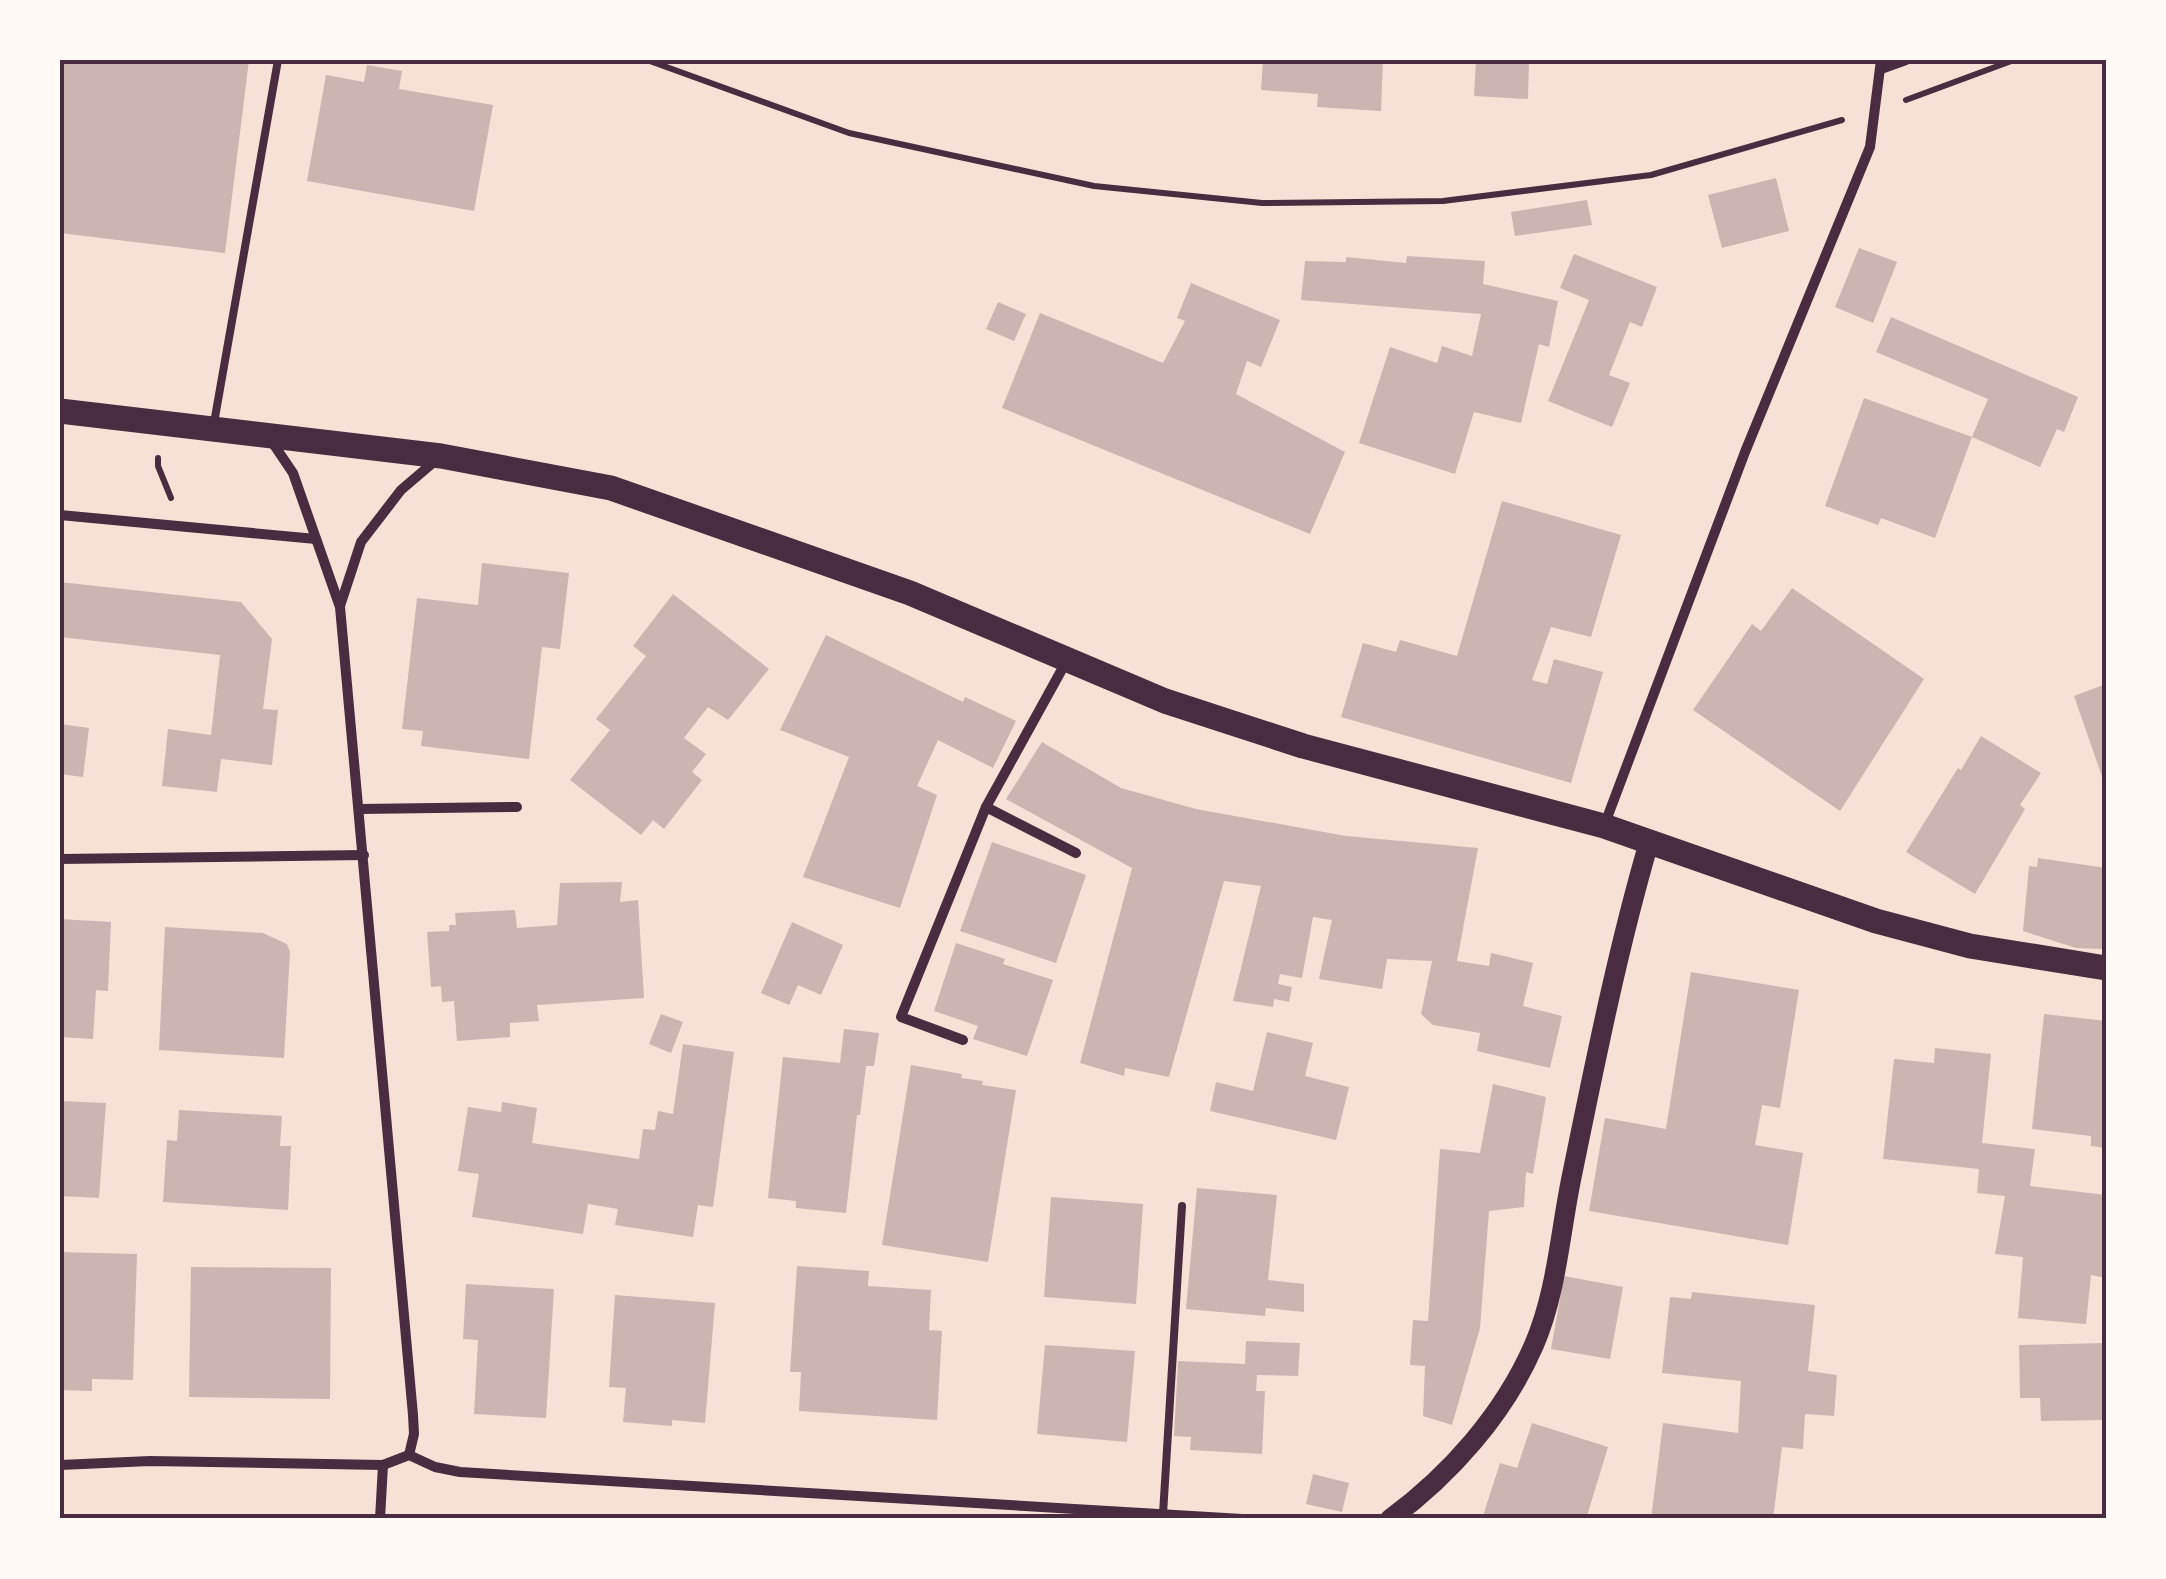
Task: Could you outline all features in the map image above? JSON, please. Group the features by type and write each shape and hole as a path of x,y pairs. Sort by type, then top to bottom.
{"main road":[{"path":"60,410 442,456 611,488 910,593 1165,701 1303,746 1604,826 1876,921 1970,946 2106,968"},
{"path":"1390,1519 1454,1463 1493,1420 1534,1345 1552,1287 1608,998 1649,842"}],"street":[{"path":"1604,826 1745,452 1870,147 1881,65 1906,60"},
{"path":"266,434 293,473 340,607 413,1415 409,1455"},
{"path":"340,607 361,542 401,490 442,456"},
{"path":"60,515 316,539"},
{"path":"964,1040 901,1017 986,807 1066,662"},
{"path":"986,807 1076,853"},
{"path":"360,808 517,808"},
{"path":"60,858 364,855"},
{"path":"60,1465 383,1465 409,1455 460,1472 1242,1519"},
{"path":"380,1519 383,1465"}],"lane":[{"path":"213,428 278,60"},
{"path":"1162,1514 1182,1206"}],"path":[{"path":"646,60 849,133 1094,186 1262,203 1443,201 1651,175 1851,118"},
{"path":"1899,103 2014,60"}],"building":[{"path":"60,60 249,60 225,253 60,233"},
{"path":"1263,60 1383,60 1381,111 1317,107 1318,94 1261,90"},
{"path":"1476,60 1529,60 1528,99 1474,96"},
{"path":"367,65 402,71 399,89 493,105 474,211 307,181 326,75 364,82"},
{"path":"1776,178 1789,231 1722,248 1708,195"},
{"path":"1587,200 1592,225 1515,236 1511,212"},
{"path":"1859,248 1897,262 1873,323 1835,307"},
{"path":"1574,254 1657,287 1642,327 1630,322 1609,375 1630,383 1612,427 1548,401 1589,300 1560,288"},
{"path":"1407,256 1485,261 1483,284 1558,301 1549,347 1539,344 1521,423 1474,412 1455,474 1359,443 1390,347 1437,363 1442,346 1472,356 1481,314 1301,300 1305,261 1346,262 1346,257 1406,263"},
{"path":"1191,283 1280,320 1261,367 1247,361 1236,394 1345,452 1310,534 1002,408 1040,313 1163,363 1185,321 1177,318"},
{"path":"998,302 1026,314 1014,341 986,329"},
{"path":"1891,317 2078,397 2064,432 2057,429 2040,467 1972,437 1988,399 1876,352"},
{"path":"1864,398 1972,437 1935,538 1881,518 1878,525 1825,506"},
{"path":"1502,501 1621,535 1591,637 1551,627 1532,680 1547,684 1554,659 1603,672 1571,783 1341,717 1363,643 1396,652 1400,640 1457,656"},
{"path":"482,563 569,573 560,649 542,647 529,759 421,746 423,731 402,729 417,598 478,605"},
{"path":"60,582 241,602 272,639 263,709 278,710 272,765 221,759 217,792 162,786 168,729 211,735 220,655 60,637"},
{"path":"1792,588 1924,679 1840,811 1693,710 1752,624 1761,631"},
{"path":"673,594 769,669 728,720 708,707 684,738 706,754 692,772 702,780 664,829 653,820 641,835 570,780 610,730 596,719 646,656 633,646"},
{"path":"826,635 963,702 965,697 1016,721 993,768 938,740 917,786 937,795 900,908 803,877 849,757 780,730"},
{"path":"2106,684 2106,785 2105,785 2074,696"},
{"path":"60,724 89,728 83,777 60,774"},
{"path":"1981,736 2041,773 2020,805 2025,809 1975,894 1906,852"},
{"path":"1042,742 1121,788 1196,809 1346,836 1478,848 1457,961 1489,966 1491,953 1533,963 1523,1006 1562,1016 1550,1068 1477,1051 1480,1033 1433,1025 1421,1014 1432,961 1387,959 1382,989 1319,979 1332,920 1313,917 1302,978 1280,974 1278,984 1292,987 1289,1002 1274,999 1273,1007 1233,1001 1261,886 1224,881 1169,1077 1125,1068 1124,1076 1080,1063 1132,868 1006,799"},
{"path":"992,842 1086,875 1056,963 960,931"},
{"path":"2038,858 2106,868 2106,949 2076,948 2023,931 2029,866 2037,867"},
{"path":"622,882 620,902 638,900 644,998 537,1005 539,1021 510,1023 510,1037 457,1041 454,1001 442,1002 441,986 431,987 427,932 449,931 449,925 456,925 455,913 515,910 517,928 557,925 560,883"},
{"path":"60,919 111,922 108,991 96,990 93,1039 60,1037"},
{"path":"792,922 843,945 821,995 798,985 789,1005 761,993"},
{"path":"165,927 263,933 287,944 290,952 284,1058 159,1050"},
{"path":"956,943 1053,980 1027,1056 973,1039 978,1026 934,1011"},
{"path":"1691,972 1799,990 1780,1108 1762,1105 1755,1145 1803,1153 1788,1245 1589,1211 1605,1118 1666,1129"},
{"path":"661,1014 683,1022 671,1053 649,1044"},
{"path":"2044,1014 2106,1021 2106,1148 2091,1146 2091,1136 2032,1129"},
{"path":"844,1029 879,1033 874,1066 866,1066 857,1115 846,1213 796,1208 796,1201 768,1198 783,1057 840,1063"},
{"path":"1267,1032 1313,1043 1305,1076 1349,1087 1336,1140 1210,1111 1216,1082 1253,1091"},
{"path":"683,1044 734,1052 713,1207 698,1205 693,1237 615,1225 618,1209 588,1204 583,1234 472,1217 479,1174 458,1171 468,1107 501,1112 502,1102 537,1108 532,1143 639,1159 643,1129 655,1130 658,1111 673,1114"},
{"path":"1935,1048 1991,1054 1982,1143 2035,1149 2030,1186 2106,1195 2106,1278 2091,1275 2086,1324 2018,1318 2023,1257 1995,1254 2005,1196 1977,1193 1979,1169 1883,1159 1894,1059 1934,1063"},
{"path":"911,1065 962,1074 961,1078 983,1081 982,1085 1016,1090 988,1262 882,1245"},
{"path":"1493,1084 1546,1097 1533,1174 1526,1172 1524,1207 1489,1211 1480,1328 1452,1425 1423,1416 1425,1366 1410,1365 1413,1320 1428,1321 1440,1149 1480,1153"},
{"path":"60,1101 106,1103 99,1198 60,1196"},
{"path":"179,1110 282,1116 280,1146 291,1146 288,1210 163,1202 167,1140 177,1141"},
{"path":"1197,1188 1277,1195 1268,1280 1304,1284 1304,1312 1266,1308 1265,1316 1186,1309"},
{"path":"1051,1197 1143,1204 1136,1304 1044,1297"},
{"path":"60,1252 137,1254 133,1380 92,1379 92,1391 60,1390"},
{"path":"797,1266 869,1271 868,1286 931,1290 929,1330 942,1331 937,1420 799,1411 801,1372 790,1372"},
{"path":"191,1267 331,1268 330,1399 189,1397"},
{"path":"1564,1276 1623,1287 1610,1359 1551,1349"},
{"path":"466,1284 554,1289 546,1418 474,1414 478,1340 463,1339"},
{"path":"1692,1292 1815,1305 1808,1371 1837,1375 1834,1416 1805,1414 1803,1449 1782,1447 1773,1519 1651,1519 1663,1423 1738,1433 1741,1381 1662,1373 1670,1297 1691,1299"},
{"path":"615,1295 715,1303 705,1423 672,1420 672,1426 623,1422 626,1388 609,1387"},
{"path":"1246,1341 1300,1343 1298,1376 1257,1375 1256,1391 1265,1391 1262,1454 1190,1450 1191,1437 1174,1436 1178,1361 1245,1364"},
{"path":"2106,1343 2106,1420 2041,1421 2040,1398 2020,1398 2019,1345"},
{"path":"1045,1345 1135,1351 1127,1442 1037,1434"},
{"path":"1532,1423 1608,1447 1586,1519 1482,1519 1500,1463 1517,1468"},
{"path":"1313,1474 1349,1483 1342,1512 1306,1504"}]}
